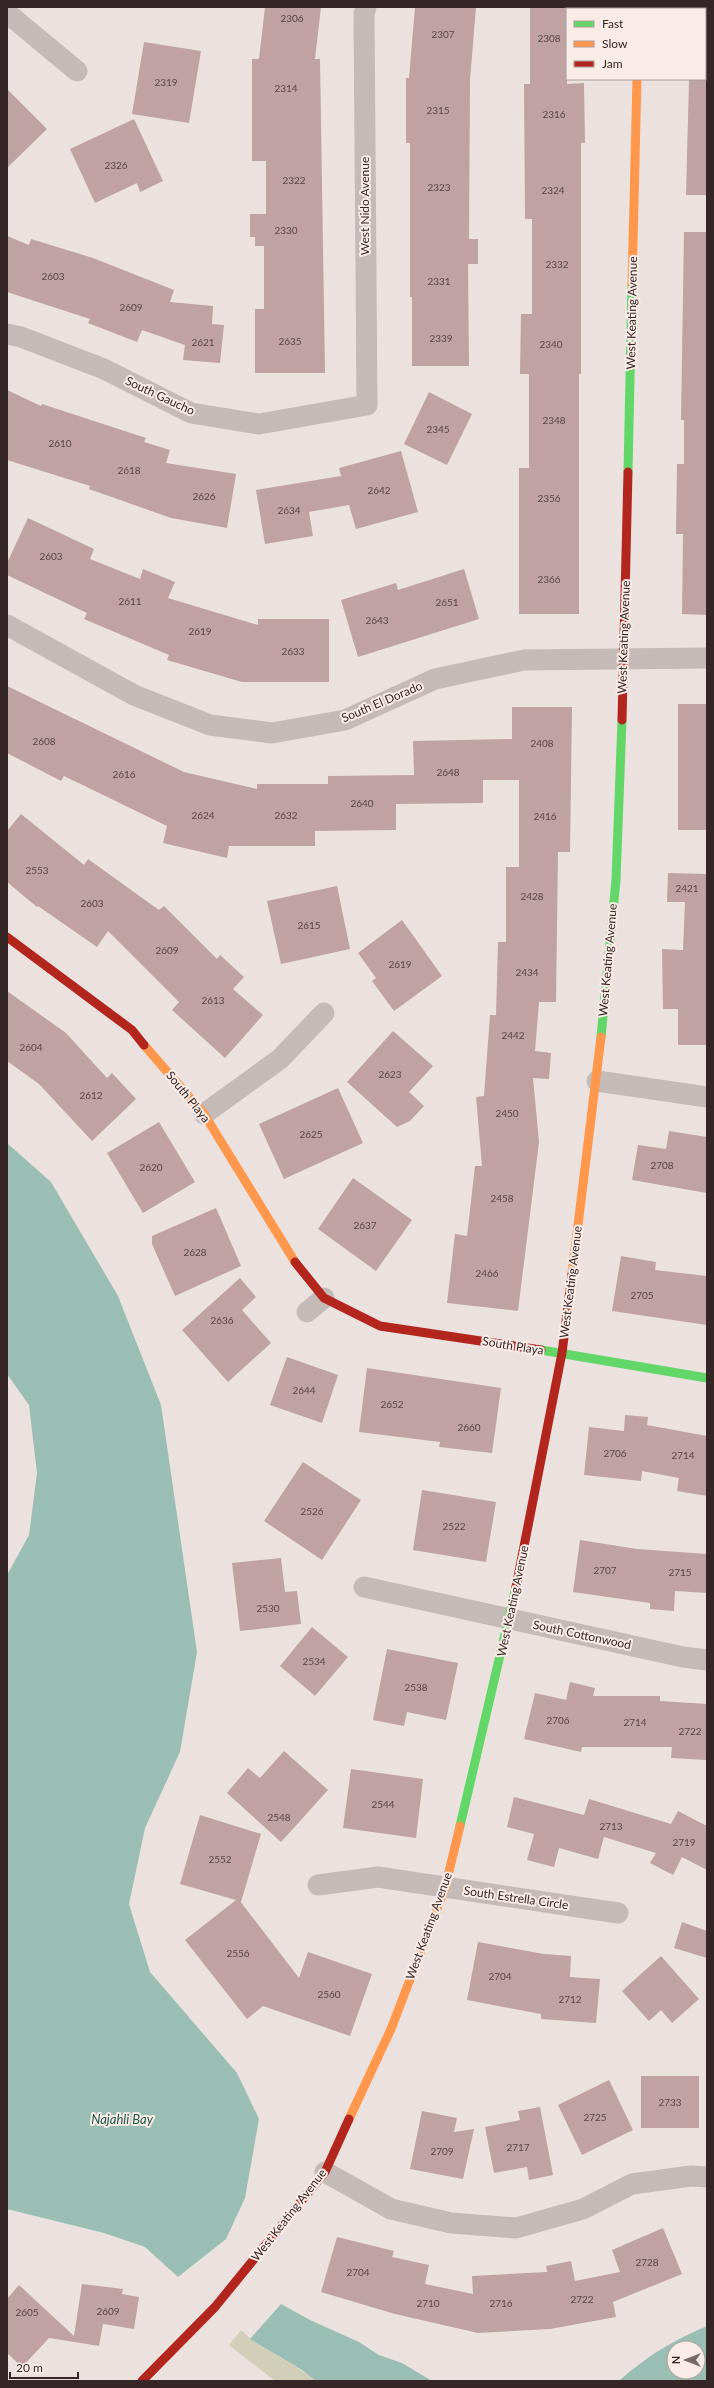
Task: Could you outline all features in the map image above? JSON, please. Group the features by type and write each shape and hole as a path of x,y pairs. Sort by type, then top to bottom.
{"street":[{"name":"West Nido Avenue","path":"366,7 364,14 367,405"},
{"path":"7,13 77,71"},
{"name":"West Keating Avenue","path":"142,2381 215,2307 325,2172 391,2029 445,1888 510,1619 562,1353 597,1081 616,880 624,660 637,80"},
{"name":"South Gaucho","path":"7,334 21,337 104,369 191,413 259,424 367,405"},
{"name":"South El Dorado","path":"7,625 134,696 210,725 272,733 345,720 435,679 524,660 707,658"},
{"name":"South Playa","path":"7,937 132,1030 204,1114 289,1255 324,1298 380,1326 562,1353 707,1378"},
{"path":"204,1114 280,1060 324,1013"},
{"path":"597,1081 707,1097"},
{"path":"307,1312 324,1298"},
{"name":"South Cottonwood","path":"364,1587 683,1657 707,1660"},
{"name":"South Estrella Circle","path":"318,1885 378,1878 618,1913"},
{"path":"325,2172 391,2209 451,2222 516,2228 583,2209 632,2184 692,2176 707,2177"}],"shaded area":[{"path":"241,2330 259,2344 316,2381 275,2381 229,2345"}],"water":[{"name":"Najahli Bay","path":"7,1143 51,1182 118,1296 161,1405 197,1652 180,1752 145,1828 129,1904 150,1972 237,2073 259,2119 245,2198 226,2239 178,2277 145,2247 104,2233 7,2209 7,1575 29,1535 37,1473 29,1405 7,1374"},
{"path":"281,2304 310,2320 359,2342 379,2355 402,2363 432,2381 316,2381 302,2370 250,2339"},
{"path":"707,2326 707,2381 619,2381 640,2364 666,2346 666,2380 706,2380 706,2340 677,2340"}],"building":[{"path":"265,7 321,7 315,59 320,59 325,373 255,373 255,309 264,309 264,246 255,246 255,237 250,237 250,214 266,214 266,161 252,161 252,59 259,59"},
{"path":"415,7 476,7 470,80 469,239 478,239 478,264 468,264 469,366 412,366 412,297 410,297 410,143 406,143 406,78 409,78"},
{"path":"530,7 567,7 566,80 567,84 584,83 585,143 581,143 579,614 519,614 519,468 529,468 529,374 520,374 521,314 532,314 532,219 525,219 524,84 530,84"},
{"path":"144,42 201,51 189,123 132,114"},
{"path":"707,79 707,195 686,195 689,80"},
{"path":"7,89 47,129 7,168"},
{"path":"134,119 163,181 140,192 137,183 95,203 70,149"},
{"path":"684,232 707,232 707,615 682,614 683,534 676,534 677,464 684,464 684,420 681,420"},
{"path":"7,236 29,245 31,239 93,258 174,290 170,302 213,306 212,324 224,325 220,363 183,360 185,345 142,330 137,342 88,323 90,319 7,292"},
{"path":"7,390 41,406 42,404 146,438 144,442 170,450 166,463 236,474 227,528 171,518 89,489 90,486 7,460"},
{"path":"429,392 472,414 447,465 404,444"},
{"path":"401,451 418,512 356,529 349,505 309,512 313,536 265,544 256,490 341,476 339,468"},
{"path":"28,518 94,549 90,559 140,579 143,569 175,582 168,598 258,625 258,619 329,619 329,682 242,682 167,660 169,655 84,619 87,613 7,575 7,563"},
{"path":"464,569 479,619 358,657 341,600 396,583 398,590"},
{"path":"7,686 184,772 257,789 257,784 328,784 328,776 414,775 413,741 512,739 512,707 572,707 570,852 558,852 556,1002 539,1002 535,1051 551,1053 549,1079 533,1078 539,1142 518,1311 447,1303 455,1234 467,1236 475,1166 482,1166 476,1097 484,1096 490,1015 496,1015 498,942 506,942 506,867 519,867 519,780 483,780 483,803 396,804 396,830 315,831 315,846 229,846 227,858 163,843 167,826 64,776 61,781 7,753"},
{"path":"678,704 707,704 707,830 678,830"},
{"path":"21,814 84,865 88,859 159,910 164,906 217,959 220,955 244,977 233,989 263,1015 225,1058 172,1010 179,1002 108,931 97,947 38,906 37,907 7,882 7,831"},
{"path":"668,873 707,874 707,1045 678,1045 678,1009 663,1009 662,949 683,950 685,902 667,902"},
{"path":"337,886 350,949 281,964 267,901"},
{"path":"402,920 442,976 394,1011 372,981 376,978 358,953"},
{"path":"7,991 66,1033 107,1078 112,1073 136,1099 92,1141 39,1084 7,1061"},
{"path":"393,1031 433,1066 409,1092 424,1106 410,1121 397,1127 347,1082"},
{"path":"338,1088 363,1143 284,1179 259,1124"},
{"path":"159,1122 195,1182 143,1213 107,1153"},
{"path":"669,1131 707,1137 707,1193 632,1180 638,1145 666,1149"},
{"path":"353,1178 412,1220 376,1271 318,1229"},
{"path":"216,1208 241,1266 175,1296 152,1244 152,1236"},
{"path":"621,1256 656,1262 655,1270 707,1276 707,1325 612,1311"},
{"path":"240,1278 256,1297 242,1310 271,1343 228,1382 182,1330"},
{"path":"287,1357 338,1375 322,1423 270,1405"},
{"path":"367,1368 501,1388 492,1453 439,1447 440,1442 359,1432"},
{"path":"625,1415 648,1417 647,1425 707,1436 707,1496 677,1491 679,1478 642,1471 641,1481 584,1475 589,1427 624,1431"},
{"path":"303,1462 361,1500 322,1560 264,1521"},
{"path":"422,1490 496,1502 486,1562 413,1550"},
{"path":"580,1540 637,1549 707,1554 707,1593 675,1591 674,1611 650,1609 650,1603 573,1592"},
{"path":"281,1558 285,1592 297,1591 301,1624 240,1631 232,1563"},
{"path":"312,1627 348,1657 315,1696 280,1666"},
{"path":"387,1649 458,1663 446,1720 407,1712 404,1726 373,1720"},
{"path":"570,1682 595,1688 593,1696 660,1696 660,1701 707,1704 707,1760 671,1758 672,1747 582,1747 581,1752 524,1739 535,1693 566,1700"},
{"path":"284,1751 328,1790 281,1842 227,1793 248,1768 260,1778"},
{"path":"351,1769 423,1779 416,1838 343,1828"},
{"path":"514,1797 584,1815 589,1799 671,1824 678,1811 707,1826 707,1870 682,1857 673,1875 650,1863 656,1853 604,1837 598,1859 559,1848 554,1867 527,1860 534,1834 507,1827"},
{"path":"200,1815 261,1834 241,1902 240,1901 299,1978 308,1952 372,1974 350,2036 263,2006 247,2019 185,1940 236,1900 180,1884"},
{"path":"682,1922 707,1931 707,1958 674,1948"},
{"path":"478,1942 544,1954 571,1956 570,1977 600,1979 596,2023 541,2019 541,2014 467,2000"},
{"path":"661,1956 699,1999 672,2023 661,2010 649,2021 622,1991"},
{"path":"641,2076 699,2076 699,2128 641,2128"},
{"path":"609,2080 633,2130 582,2155 558,2105"},
{"path":"540,2107 553,2175 529,2180 527,2167 494,2173 485,2127 520,2120 518,2111"},
{"path":"422,2111 457,2118 454,2132 474,2129 463,2179 410,2169"},
{"path":"663,2228 682,2274 613,2302 616,2317 550,2329 478,2333 395,2314 321,2292 337,2237 394,2251 392,2257 429,2265 425,2284 473,2294 472,2276 547,2272 546,2266 571,2261 575,2281 620,2272 612,2250"},
{"path":"82,2284 123,2289 122,2294 139,2297 134,2329 103,2324 99,2346 49,2338 22,2367 7,2353 7,2299 19,2285 74,2336"}],"traffic: fast":[{"path":"628,472 632,284"},
{"path":"601,1037 616,880 622,720"},
{"path":"541,1350 707,1378"},
{"path":"460,1826 516,1587"}],"traffic: slow":[{"path":"632,284 637,80"},
{"path":"572,1274 601,1037"},
{"path":"144,1045 204,1114 295,1262"},
{"path":"349,2119 391,2029 445,1888 460,1826"}],"traffic: jam":[{"path":"622,720 628,472"},
{"path":"7,937 132,1030 144,1045"},
{"path":"295,1262 324,1298 380,1326 541,1350"},
{"path":"516,1587 562,1353 572,1274"},
{"path":"142,2381 215,2307 325,2172 349,2119"}]}
